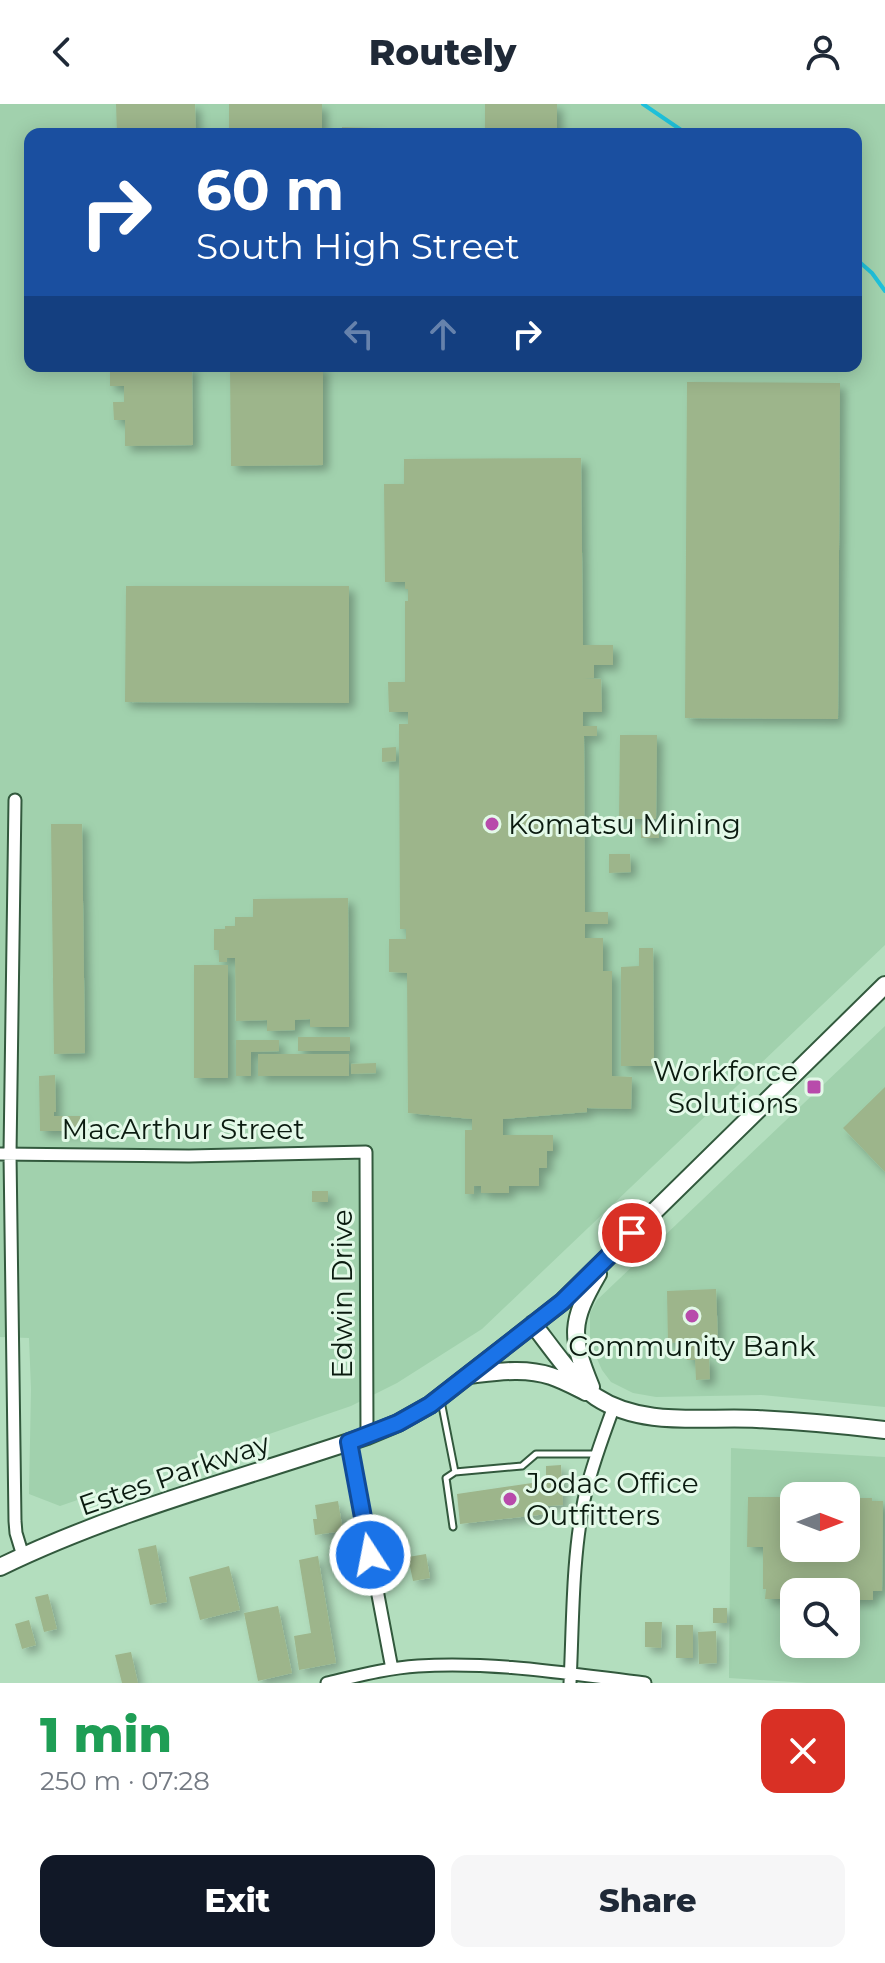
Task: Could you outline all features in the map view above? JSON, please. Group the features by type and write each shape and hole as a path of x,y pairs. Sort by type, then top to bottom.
{"main road":[{"path":"594,1396 578,1354 577,1318 584,1299 610,1254 885,985"},
{"name":"Estes Parkway","path":"0,1567 142,1509 367,1436 415,1414 562,1302 610,1254"},
{"path":"533,1324 594,1396"},
{"path":"469,1375 535,1371 554,1376 614,1406 656,1417 758,1419 885,1430"}],"street":[{"path":"15,800 6,1013 5,1154 15,1521 23,1556"},
{"name":"MacArthur Street","path":"5,1154 189,1156 366,1152"},
{"name":"Edwin Drive","path":"366,1152 367,1436"},
{"path":"570,1679 579,1532 588,1482 614,1406"},
{"path":"349,1442 392,1669"},
{"path":"327,1683 425,1665 512,1668 570,1679 645,1683"}],"lane":[{"path":"441,1397 455,1472"},
{"path":"453,1527 446,1478 455,1472 522,1466 536,1454 597,1454"}],"shaded area":[{"name":"Komatsu Mining","path":"0,104 885,104 885,945 482,1329 397,1383 351,1406 60,1506 29,1494 29,1338 0,1337"},
{"path":"885,1026 885,1407 761,1395 656,1397 633,1393 611,1382 590,1343 590,1313 597,1300"},
{"path":"731,1448 885,1457 885,1683 807,1683 729,1678"}],"building":[{"path":"116,104 195,104 196,128 117,128"},
{"path":"229,104 322,104 322,128 229,128"},
{"path":"485,104 557,104 557,128 485,128"},
{"path":"110,372 192,372 193,445 125,446 125,420 114,420 113,402 124,402 124,386 110,386"},
{"path":"230,372 323,372 323,465 231,466"},
{"path":"687,382 840,383 838,719 685,718"},
{"name":"Komatsu Mining","path":"581,458 583,645 613,645 613,665 594,665 594,678 583,678 601,679 602,712 583,712 583,726 597,726 597,736 584,736 585,912 608,912 608,924 585,924 585,938 603,938 603,971 612,971 612,1076 632,1077 631,1109 587,1108 587,1112 503,1119 503,1135 553,1135 553,1151 547,1151 547,1168 539,1168 539,1186 509,1186 509,1193 481,1193 481,1186 474,1186 474,1194 465,1194 465,1130 472,1130 472,1119 408,1113 407,973 389,972 389,939 406,939 406,929 400,929 399,724 408,724 408,712 389,712 388,682 405,682 405,601 408,601 408,589 405,589 405,582 385,582 384,484 404,484 404,459"},
{"path":"126,586 349,586 349,703 125,702"},
{"path":"620,735 657,735 656,819 619,819"},
{"path":"396,747 396,761 382,762 382,748"},
{"path":"51,824 82,824 85,1053 54,1054"},
{"path":"641,825 659,825 659,838 641,838"},
{"path":"609,854 630,854 631,872 609,873"},
{"path":"348,898 349,1027 310,1027 310,1019 295,1020 295,1030 267,1031 267,1020 236,1021 235,958 219,962 219,950 214,950 214,929 235,926 235,917 253,917 253,899"},
{"path":"639,948 653,948 654,1066 621,1066 621,967 639,966"},
{"path":"194,965 228,965 228,1078 194,1078"},
{"path":"298,1037 350,1037 350,1051 298,1051"},
{"path":"236,1040 279,1040 279,1051 251,1052 251,1076 236,1076"},
{"path":"258,1054 349,1054 349,1076 258,1076"},
{"path":"376,1063 376,1073 351,1074 351,1064"},
{"path":"55,1075 54,1116 80,1116 80,1131 40,1131 39,1076"},
{"path":"885,1087 885,1172 843,1128"},
{"path":"312,1191 328,1191 328,1202 312,1202"},
{"name":"Community Bank","path":"716,1289 718,1341 700,1342 701,1358 709,1358 710,1379 696,1380 695,1360 687,1360 687,1342 668,1343 667,1291"},
{"name":"Jodac Office Outfitters","path":"561,1465 563,1505 547,1506 547,1514 460,1524 457,1494 546,1481 546,1466"},
{"path":"748,1497 780,1497 780,1562 860,1562 860,1498 883,1501 882,1591 873,1591 873,1600 860,1600 860,1578 780,1578 780,1599 765,1599 763,1547 747,1547"},
{"path":"338,1501 343,1531 315,1535 315,1505"},
{"path":"347,1543 352,1564 339,1568 333,1546"},
{"path":"156,1545 167,1602 150,1605 138,1549"},
{"path":"426,1554 430,1578 413,1581 408,1557"},
{"path":"318,1556 336,1663 299,1670 294,1636 311,1633 299,1560"},
{"path":"229,1566 240,1610 200,1620 189,1577"},
{"path":"48,1594 57,1629 44,1632 35,1597"},
{"path":"278,1606 292,1673 258,1681 244,1613"},
{"path":"713,1608 727,1608 727,1623 713,1623"},
{"path":"29,1620 36,1645 22,1649 15,1624"},
{"path":"645,1622 662,1622 661,1648 645,1647"},
{"path":"676,1625 693,1625 693,1658 676,1658"},
{"path":"716,1631 717,1663 699,1664 698,1632"},
{"path":"131,1652 138,1683 122,1683 115,1655"}],"waterway":[{"path":"643,104 678,128"},
{"path":"862,264 885,291"}],"place":[{"name":"Komatsu Mining","path":"492,824"},
{"name":"Workforce Solutions","path":"814,1087"},
{"name":"Community Bank","path":"692,1316"},
{"name":"Jodac Office Outfitters","path":"510,1499"}],"route":[{"path":"370,1555 349,1442 398,1423 430,1405 562,1302 632,1233"}]}
